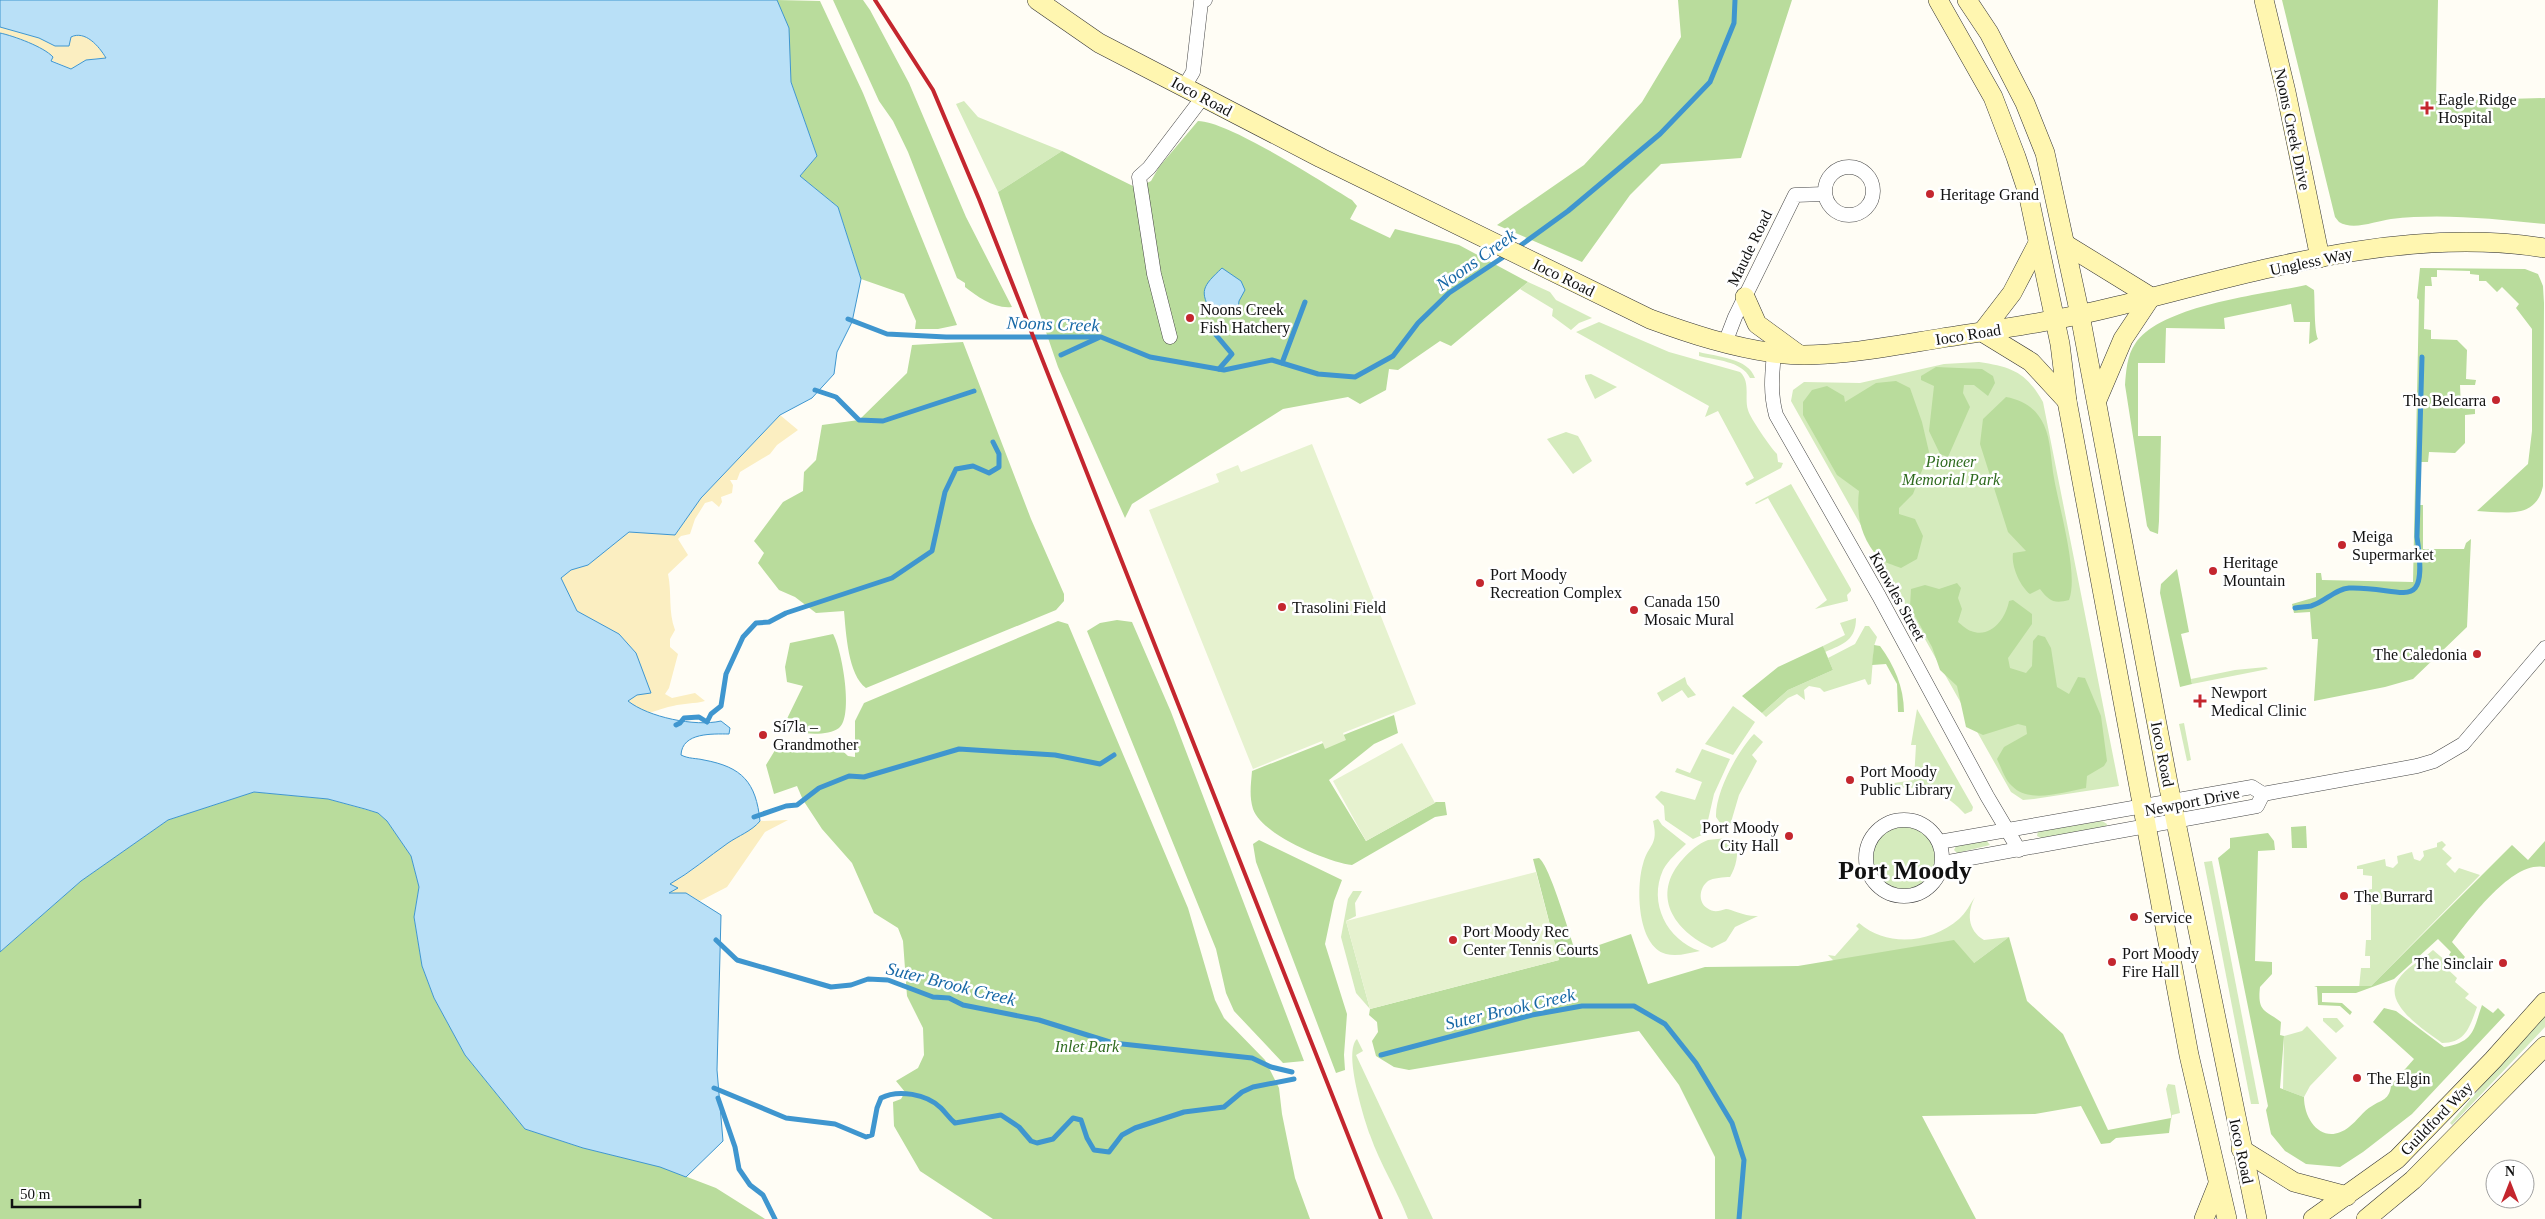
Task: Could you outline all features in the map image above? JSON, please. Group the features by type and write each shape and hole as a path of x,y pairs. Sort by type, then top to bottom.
{"main road":[{"name":"Ioco Road","path":"1037,0 1099,43 1475,234 1650,319 1725,343 1774,353 1799,355 1856,350 1982,332 2080,315 2172,802 2241,1149 2257,1219"},
{"path":"1938,0 1993,98 2009,136 2028,193 2037,245 2054,320"},
{"path":"1967,0 1989,33 2016,86 2046,153 2080,315"},
{"name":"Noons Creek Drive","path":"2264,0 2286,92 2320,258"},
{"name":"Ungless Way","path":"2080,315 2320,258 2412,245 2454,242 2488,242 2545,248"},
{"path":"2065,244 2151,297 2123,339 2097,400"},
{"path":"2037,245 2012,293 1982,332 2031,362 2067,401"},
{"path":"1745,297 1757,324 1799,355"},
{"name":"Ioco Road","path":"2054,320 2067,401 2189,1055 2227,1219"},
{"name":"Guildford Way","path":"2313,1219 2397,1159 2493,1060 2545,1002"},
{"name":"Guildford Way","path":"2366,1219 2413,1180 2545,1046"},
{"path":"2241,1149 2294,1182 2347,1196"},
{"path":"2204,1219 2218,1184"}],"street":[{"path":"1184,87 1193,72 1201,2 1205,0"},
{"path":"1170,337 1154,274 1139,177 1149,168 1203,97"},
{"name":"Maude Road","path":"1725,343 1734,317 1795,195 1824,194"},
{"name":"Knowles Street","path":"1774,353 1771,385 1776,415 2019,850"},
{"path":"2263,794 2417,766 2434,761 2463,744 2545,648"},
{"name":"Newport Drive","path":"1939,842 2252,787 2263,794 2257,806 2147,828 1942,863"},
{"path":"1900,821 1914,822 1926,827 1939,842 1942,863 1932,885 1921,892 1908,896 1895,895 1883,890 1874,881 1868,869 1866,856 1870,843 1877,832 1887,824 1900,821"}],"green space":[{"path":"777,0 820,1 863,93 957,325 938,329 915,329 916,321 904,294 861,279 838,207 800,176 817,156 791,82 790,62"},
{"path":"833,0 863,0 870,10 909,83 966,217 1012,307 999,306 987,302 965,287 965,283 957,278 908,152 893,121 879,101"},
{"path":"1678,0 1792,0 1741,158 1661,164 1630,195 1582,262 1497,225 1584,165 1642,102 1681,37"},
{"name":"Eagle Ridge Hospital","path":"2282,0 2438,0 2436,101 2545,98 2545,224 2449,217 2410,217 2358,226 2345,225 2339,222 2335,217"},
{"path":"964,101 978,117 1062,151 998,192 956,104"},
{"path":"1198,121 1212,124 1252,141 1352,200 1357,206 1350,219 1390,238 1395,229 1459,245 1528,282 1451,346 1440,341 1398,370 1389,369 1386,390 1360,404 1348,397 1283,409 1132,504 1125,518 1058,367 998,192 1062,151 1137,188 1151,181 1159,167"},
{"path":"2420,268 2525,269 2538,274 2543,286 2544,303 2543,486 2534,504 2526,509 2518,512 2477,511 2528,464 2532,431 2532,329 2516,308 2519,304 2502,287 2497,292 2486,281 2479,281 2479,275 2470,274 2470,271 2437,270 2437,277 2431,277 2432,286 2425,286 2424,329 2431,330 2431,339 2457,340 2467,350 2466,379 2476,380 2475,385 2460,385 2461,408 2475,409 2475,414 2465,415 2465,443 2455,453 2429,452 2428,462 2421,462 2420,505 2423,505 2423,549 2464,549 2466,543 2471,539 2467,627 2413,679 2385,687 2314,701 2318,639 2312,639 2310,612 2294,613 2292,604 2316,597 2316,573 2321,573 2322,580 2413,582 2419,300 2417,298"},
{"path":"1528,282 1550,292 1556,300 1592,318 1579,323 1571,330 1552,316 1553,309 1520,289"},
{"path":"2306,285 2314,290 2315,323 2318,339 2309,344 2310,322 2294,322 2291,304 2224,318 2225,329 2166,328 2165,363 2138,363 2138,436 2161,436 2158,534 2150,531 2147,526 2125,385 2126,369 2132,348 2148,331 2166,320 2189,311 2239,298"},
{"path":"1599,322 1669,352 1740,372 1745,380 1747,405 1750,414 1761,433 1777,454 1778,462 1783,463 1781,468 1747,486 1745,483 1754,478 1718,411 1705,417 1709,406 1576,332"},
{"path":"963,342 1031,519 1064,594 1064,601 1056,610 866,688 855,674 852,664 847,642 844,611 816,613 795,597 779,590 758,563 764,553 754,541 783,502 803,491 804,472 816,460 822,425 859,420 907,373 912,345"},
{"path":"1699,352 1739,362 1751,371 1755,378 1750,378 1746,372 1735,365 1699,356"},
{"name":"Pioneer Memorial Park","path":"1979,362 2001,366 2024,377 2043,402 2119,786 2023,800 2011,792 1791,401 1793,390 1804,382 1860,383 1944,364"},
{"path":"1936,367 1982,369 1993,376 1995,383 1988,396 1974,385 1964,385 1963,393 1970,407 1948,457 1940,454 1929,431 1934,386 1921,380 1921,376"},
{"path":"1591,374 1617,387 1595,399 1585,378 1585,375"},
{"path":"1896,381 1910,388 1922,422 1929,452 1913,494 1899,508 1899,514 1915,519 1923,536 1917,559 1901,568 1881,560 1873,551 1864,535 1859,518 1859,491 1837,475 1803,415 1803,402 1812,390 1827,386 1844,396 1845,402 1876,383"},
{"path":"2006,397 2018,400 2033,409 2041,419 2046,431 2070,558 2072,574 2069,600 2059,602 2052,600 2040,589 2030,594 2023,586 2015,570 2013,553 2026,551 2008,532 1980,444 1983,419"},
{"path":"1566,432 1578,436 1592,461 1573,474 1547,439"},
{"name":"Trasolini Field","path":"1312,444 1416,704 1343,733 1346,740 1325,749 1322,741 1253,769 1149,510 1219,482 1216,474 1238,465 1241,472"},
{"path":"1791,484 1851,589 1847,595 1848,601 1815,609 1827,600 1768,498 1755,503"},
{"path":"2177,569 2189,632 2181,634 2192,684 2180,687 2160,593 2161,584"},
{"path":"1957,583 1961,588 1958,598 1962,609 1958,622 1966,629 1978,633 1991,630 2005,614 2009,601 2013,600 2032,614 2032,624 2008,658 2010,668 2026,673 2032,666 2033,641 2038,635 2045,637 2051,648 2057,687 2069,694 2078,677 2085,678 2101,716 2107,761 2104,766 2087,776 2086,788 2037,796 2019,791 2007,780 1997,759 2004,747 2027,734 2026,726 2018,724 1983,735 1966,727 1957,686 1940,670 1932,647 1910,607 1911,589 1925,585 1939,589"},
{"path":"1856,618 1854,631 1848,640 1825,652 1823,646 1845,635 1840,623"},
{"path":"1117,620 1132,622 1171,712 1304,1061 1283,1063 1234,1011 1226,993 1216,949 1087,631 1100,623"},
{"name":"Inlet Park","path":"1058,621 1068,624 1188,908 1215,1000 1224,1018 1265,1060 1279,1088 1282,1114 1295,1178 1310,1219 993,1219 920,1171 894,1126 893,1102 901,1099 905,1092 896,1081 918,1068 924,1055 923,1028 907,996 903,941 898,928 874,913 852,863 822,829 803,800 797,786 774,794 766,765 780,742 834,743 848,756 855,757 855,721 864,703"},
{"path":"1865,626 1869,626 1877,637 1874,646 1871,684 1868,685 1865,679 1824,692 1820,688 1809,686 1804,690 1805,700 1797,694 1788,698 1766,717 1762,713 1788,690 1833,670 1828,658 1855,644"},
{"path":"833,634 840,653 845,682 846,711 843,721 839,728 826,733 811,734 781,731 803,686 787,682 785,667 790,643"},
{"path":"1874,645 1880,646 1894,669 1900,685 1904,712 1898,712 1897,684 1886,664 1872,665"},
{"path":"1823,646 1833,670 1788,690 1762,713 1742,696 1778,667"},
{"path":"2266,667 2268,669 2192,684 2191,679 2235,670"},
{"path":"1685,677 1687,684 1696,695 1688,698 1682,690 1662,702 1657,693"},
{"path":"1733,706 1755,722 1733,755 1705,744"},
{"path":"1917,709 1973,807 1972,811 1965,814 1947,798 1927,790 1906,787 1882,789 1881,785 1914,780 1916,745 1911,745"},
{"path":"1394,715 1398,733 1374,744 1329,780 1366,841 1436,802 1445,802 1447,815 1435,817 1352,865 1328,859 1297,846 1269,828 1259,819 1253,809 1251,799 1252,771"},
{"path":"2184,723 2191,760 2187,761 2179,724"},
{"path":"1754,734 1763,742 1752,755 1757,761 1739,795 1729,829 1723,827 1716,817 1719,796 1734,762"},
{"path":"1402,743 1435,803 1366,841 1333,781"},
{"path":"1702,749 1730,759 1714,794 1706,829 1702,835 1693,839 1665,820 1664,806 1655,797 1661,791 1695,800 1702,782 1675,772 1677,768 1690,773"},
{"path":"254,792 328,799 378,813 387,821 411,856 419,887 414,917 422,966 434,998 465,1055 525,1129 583,1148 661,1167 716,1188 765,1219 0,1219 0,952 81,881 168,820"},
{"path":"1658,819 1662,825 1686,844 1663,870 1659,883 1659,907 1670,929 1678,938 1688,946 1700,951 1679,955 1666,954 1656,949 1649,940 1644,928 1640,900 1641,874 1645,857 1654,840 1653,821"},
{"path":"2102,821 2107,824 2106,827 2041,838 2037,836 2038,831"},
{"path":"1904,825 1917,828 1927,835 1934,845 1937,858 1934,871 1927,881 1917,888 1904,891 1891,888 1881,881 1874,871 1871,858 1874,845 1881,835 1891,828"},
{"path":"2306,826 2307,848 2292,848 2291,827"},
{"path":"2268,833 2274,841 2275,850 2258,851 2255,961 2272,962 2272,974 2260,987 2260,1002 2267,1013 2281,1022 2280,1035 2284,1036 2280,1088 2304,1097 2308,1115 2318,1129 2324,1133 2332,1134 2349,1127 2369,1108 2387,1097 2391,1085 2414,1059 2373,1022 2384,1008 2396,1011 2444,1047 2461,1042 2471,1034 2482,1005 2493,1013 2498,1008 2505,1015 2412,1114 2363,1152 2340,1167 2306,1164 2285,1151 2271,1134 2266,1110 2268,1106 2218,858 2230,848 2230,838"},
{"path":"1727,838 1727,840 1736,842 1737,856 1734,869 1730,877 1713,879 1705,884 1701,891 1702,902 1712,911 1726,909 1758,916 1735,927 1726,941 1712,948 1698,941 1677,922 1671,911 1668,886 1673,872 1694,848 1708,840"},
{"path":"1259,840 1342,880 1334,901 1325,944 1347,1014 1344,1055 1345,1070 1336,1073 1256,862 1253,844"},
{"path":"1986,840 1990,845 1957,853 1954,850 1956,846"},
{"path":"2442,841 2446,845 2442,849 2452,858 2446,864 2455,873 2459,868 2480,875 2371,986 2359,988 2361,968 2370,968 2370,956 2365,956 2366,940 2371,940 2371,905 2366,904 2367,890 2372,889 2372,876 2363,875 2363,869 2357,869 2357,866 2385,859 2386,866 2393,868 2398,863 2397,856 2412,852 2414,859 2420,861 2424,856 2423,851 2437,847 2437,843"},
{"path":"2545,841 2545,867 2532,867 2506,882 2481,906 2452,942 2465,957 2457,967 2449,955 2451,952 2438,939 2394,979 2356,993 2322,993 2322,1002 2342,1003 2352,1012 2350,1015 2340,1006 2318,1005 2317,987 2314,986 2371,986 2512,845 2528,860"},
{"path":"1539,858 1549,874 1576,953 1631,934 1648,984 1705,967 1798,966 1954,940 1974,963 2009,937 2027,1001 2063,1034 2108,1130 2171,1118 2169,1133 2116,1138 2110,1143 2101,1144 2081,1106 2035,1114 1922,1116 1976,1219 1715,1219 1715,1157 1679,1085 1639,1031 1409,1070 1394,1067 1376,1056 1372,1041 1378,1032 1377,1022 1369,1015 1370,1009 1559,960 1533,859"},
{"path":"2212,861 2259,1104 2251,1104 2204,862"},
{"name":"Port Moody Rec Center Tennis Courts","path":"1536,872 1559,960 1370,1009 1346,921"},
{"path":"1353,891 1362,891 1355,903 1356,916 1346,921 1370,1009 1356,993 1341,937 1348,899"},
{"path":"1975,897 1972,903 1970,920 1978,936 1984,940 2009,937 1974,963 1833,960 1828,955 1835,956 1859,929 1856,926 1859,923 1870,931 1896,939 1923,937 1936,933 1959,919"},
{"path":"2433,950 2447,962 2444,966 2457,978 2455,982 2469,994 2465,998 2477,1007 2466,1032 2462,1037 2450,1042 2442,1043 2417,1024 2408,1016 2396,998 2395,989 2401,976"},
{"path":"2545,1012 2545,1027 2452,1125 2450,1123"},
{"path":"2323,1018 2337,1018 2344,1026 2336,1033 2323,1021"},
{"path":"2307,1026 2337,1058 2310,1086 2304,1097 2283,1089 2284,1036 2302,1031"},
{"path":"1357,1039 1363,1051 1356,1055 1433,1219 1408,1219 1374,1146 1367,1127 1353,1071 1353,1046"},
{"path":"2168,1084 2175,1085 2180,1113 2172,1115 2172,1120 2166,1089"}],"sand":[{"path":"0,27 39,38 55,46 69,46 71,37 81,36 96,45 106,58 92,59 79,63 72,69 78,72 51,60 49,53 23,40 0,33"},
{"path":"780,415 798,430 777,445 770,454 740,472 737,480 730,480 733,485 732,493 721,497 722,502 719,507 712,501 705,503 695,519 690,534 681,536 678,539 688,555 668,574 675,630 670,639 670,647 678,654 669,688 665,694 672,698 695,693 705,701 677,705 650,712 642,711 626,702 636,653 619,634 577,611 561,578 571,570 588,565 629,532 675,535 701,498"},
{"path":"788,820 765,832 727,887 700,901 686,893 668,893 670,884 728,843 749,831 760,821"}],"water":[{"path":"0,0 777,0 789,28 791,82 817,156 800,176 838,207 861,279 852,322 837,352 834,374 812,398 780,415 701,498 675,535 629,532 588,565 571,570 561,578 577,611 619,634 636,653 651,693 637,695 628,701 647,712 659,716 685,722 710,723 721,721 730,728 729,734 692,738 683,747 681,755 717,763 737,772 751,786 758,807 760,821 757,825 670,884 678,888 669,893 686,893 721,915 717,1070 723,1141 686,1177 660,1167 583,1148 525,1129 465,1055 434,998 422,966 414,917 419,887 411,856 387,821 378,813 328,799 254,792 168,820 81,881 0,952 0,33 36,46 53,57 51,61 71,69 86,60 106,58 96,44 86,37 76,35 71,37 69,46 55,46 39,38 0,27"},
{"path":"1222,268 1241,281 1245,290 1239,301 1238,311 1229,314 1225,310 1216,315 1213,314 1208,306 1204,294 1207,284"}],"waterway":[{"name":"Noons Creek","path":"1517,248 1568,211 1660,134 1710,82 1734,23 1735,0"},
{"name":"Noons Creek","path":"848,319 887,334 946,337 1101,337 1150,357 1224,370 1272,360 1318,374 1355,377 1393,356 1418,323 1449,293 1508,254"},
{"path":"1282,363 1305,302"},
{"path":"1211,329 1232,354 1219,369"},
{"path":"1061,355 1098,338"},
{"path":"2295,608 2311,606 2339,591 2349,588 2397,592 2408,592 2415,588 2419,579 2420,562 2417,537 2422,357"},
{"path":"815,390 836,397 859,420 883,421 974,391"},
{"path":"676,725 684,718 699,717 707,722 711,714 721,706 726,674 743,637 756,623 769,622 786,613 892,578 932,551 945,492 956,469 973,466 989,473 999,467 999,454 993,442"},
{"path":"754,817 786,806 797,805 819,788 849,776 864,777 959,749 1055,755 1100,764 1114,755"},
{"name":"Suter Brook Creek","path":"716,940 737,960 831,987 851,985 868,979 888,980 933,997 949,998 963,1005 1039,1020 1113,1043 1252,1058 1271,1067 1292,1072"},
{"name":"Suter Brook Creek","path":"1381,1055 1532,1015 1582,1006 1634,1006 1665,1024 1696,1063 1732,1123 1744,1160 1739,1219"},
{"name":"Suter Brook Creek","path":"714,1088 786,1118 835,1124 866,1137 872,1135 877,1108 881,1098 896,1094 912,1094 928,1099 941,1108 955,1123 1001,1115 1019,1127 1031,1141 1037,1143 1053,1139 1073,1118 1081,1120 1087,1138 1094,1150 1109,1152 1122,1135 1135,1128 1184,1112 1224,1107 1242,1092 1253,1087 1294,1079"},
{"path":"718,1098 735,1147 739,1169 750,1185 763,1195 775,1219"}],"railway":[{"path":"875,0 933,90 979,199 1381,1219"}],"place":[{"name":"Eagle Ridge Hospital","path":"2427,108"},
{"name":"Heritage Grand","path":"1930,194"},
{"name":"Noons Creek Fish Hatchery","path":"1190,318"},
{"name":"The Belcarra","path":"2496,400"},
{"name":"Meiga Supermarket","path":"2342,545"},
{"name":"Heritage Mountain","path":"2213,571"},
{"name":"Port Moody Recreation Complex","path":"1480,583"},
{"name":"Trasolini Field","path":"1282,607"},
{"name":"Canada 150 Mosaic Mural","path":"1634,610"},
{"name":"The Caledonia","path":"2477,654"},
{"name":"Newport Medical Clinic","path":"2200,701"},
{"name":"Sí7la – Grandmother","path":"763,735"},
{"name":"Port Moody Public Library","path":"1850,780"},
{"name":"Port Moody City Hall","path":"1789,836"},
{"name":"The Burrard","path":"2344,896"},
{"name":"Service","path":"2134,917"},
{"name":"Port Moody Rec Center Tennis Courts","path":"1453,940"},
{"name":"Port Moody Fire Hall","path":"2112,962"},
{"name":"The Sinclair","path":"2503,963"},
{"name":"The Elgin","path":"2357,1078"}],"district":[{"name":"Port Moody","path":"1905,870"}]}
